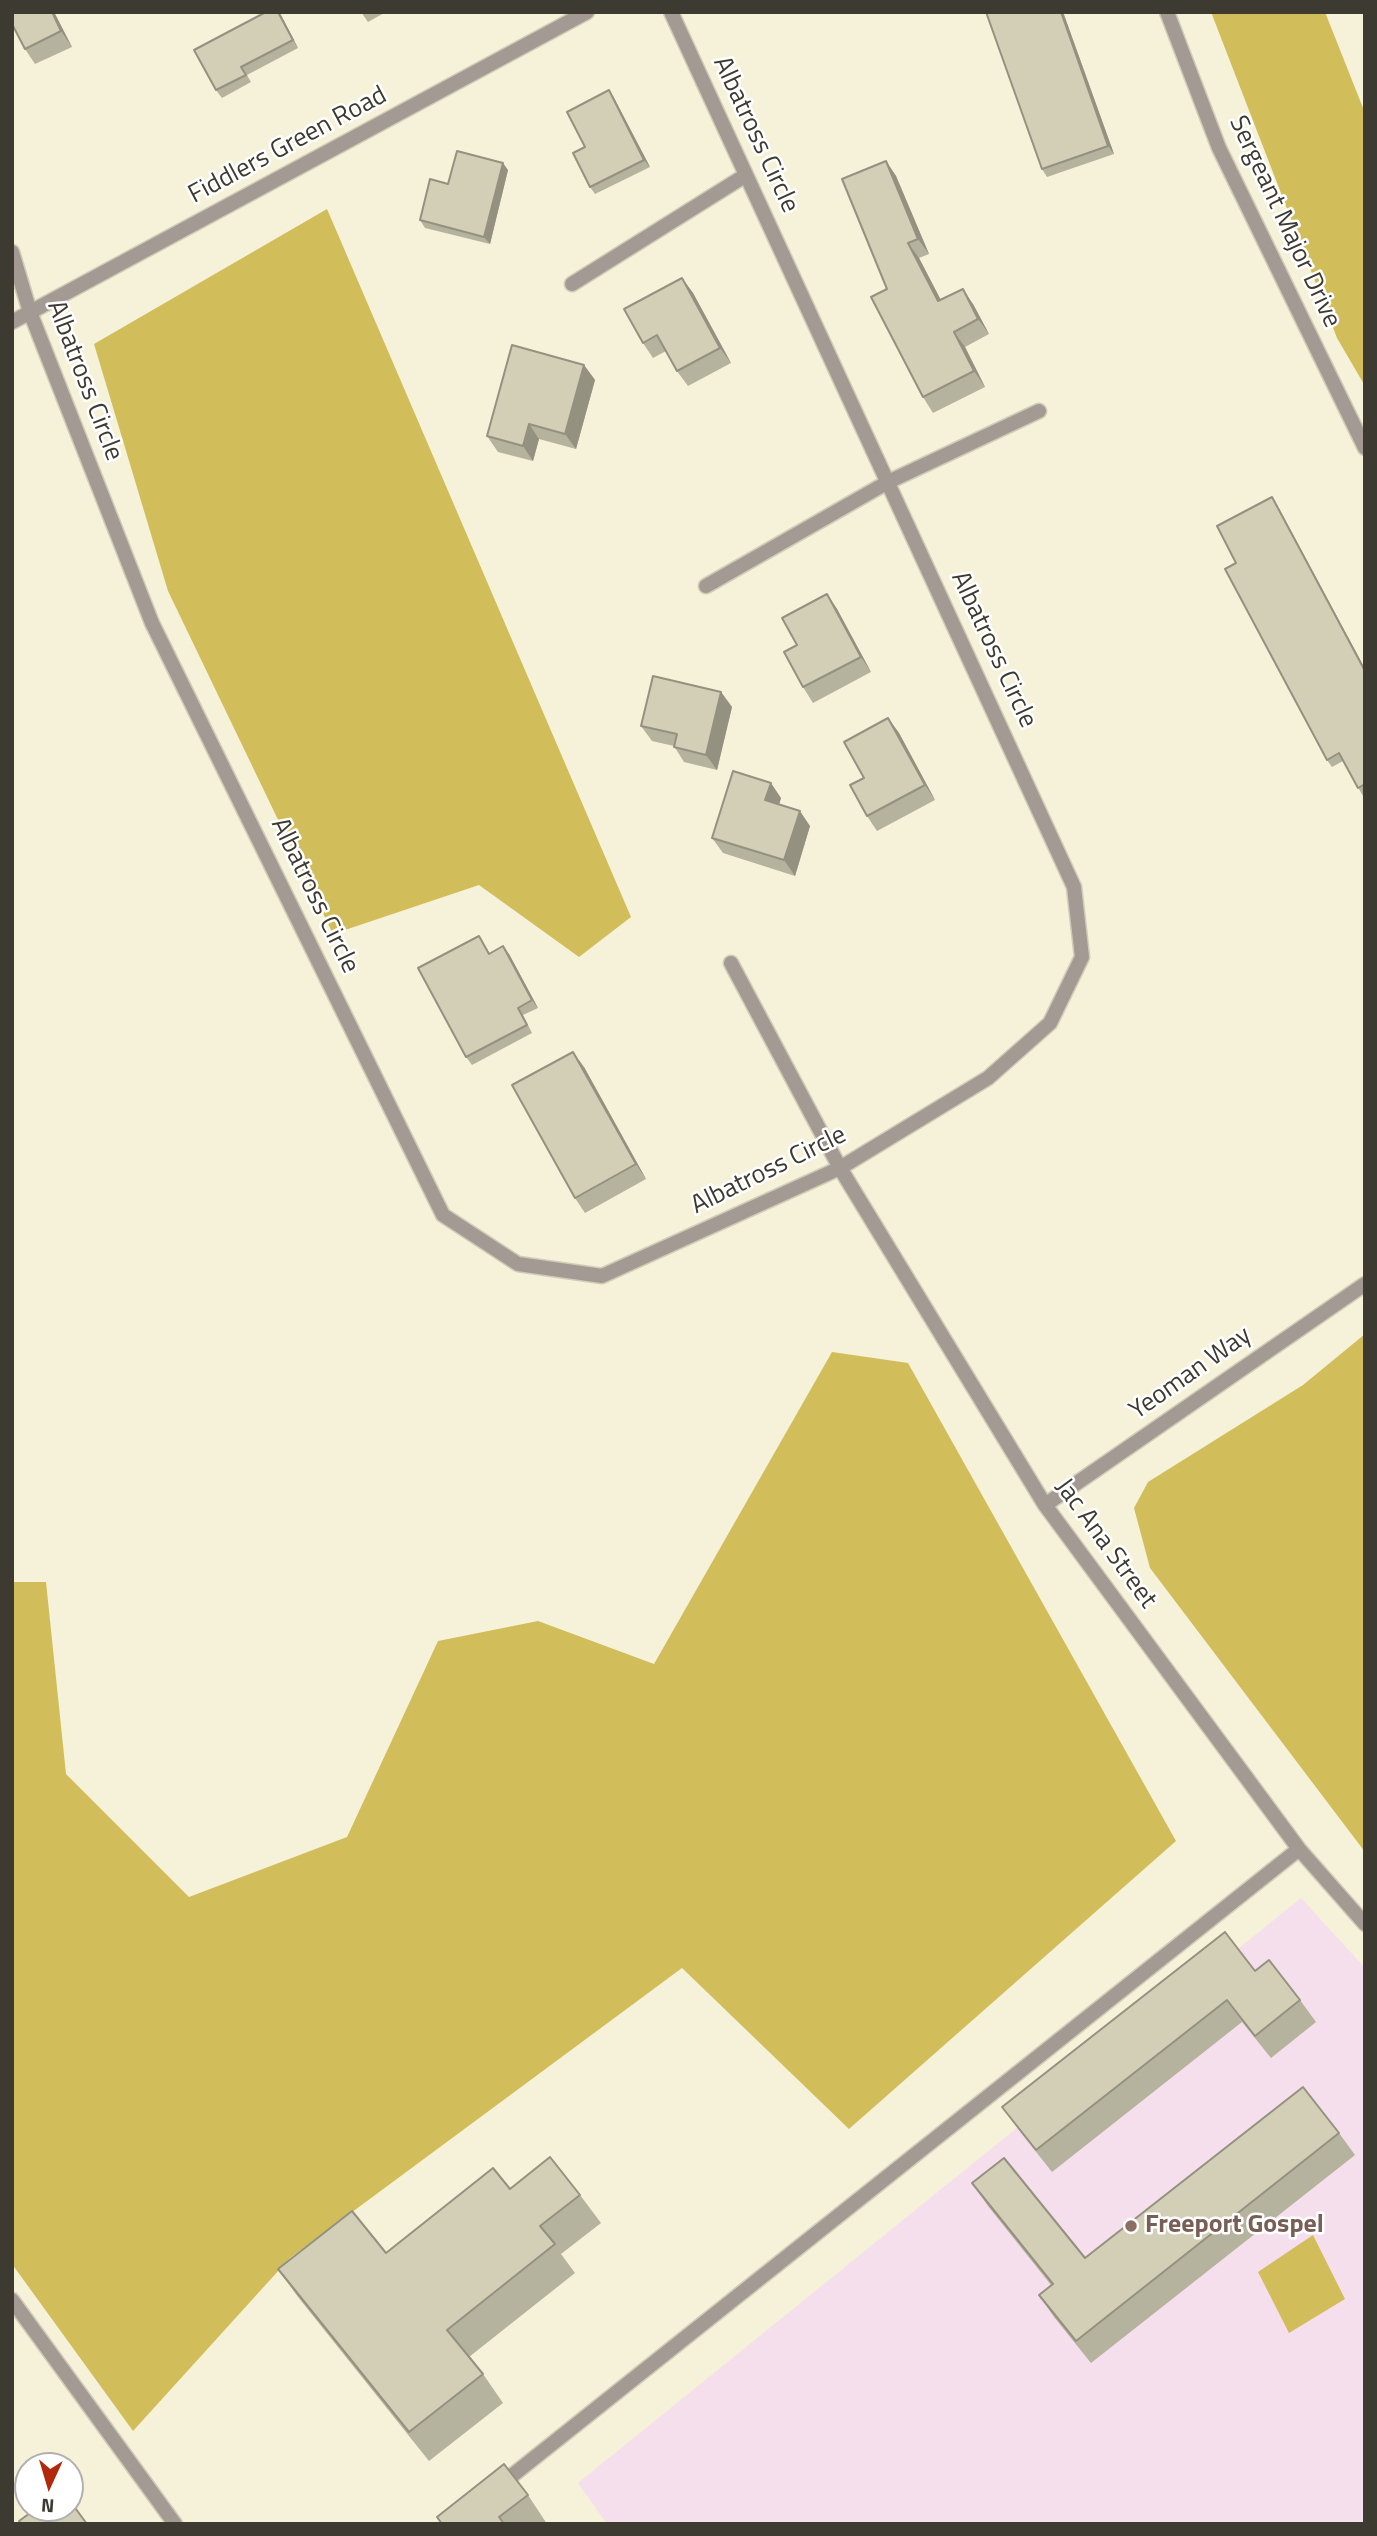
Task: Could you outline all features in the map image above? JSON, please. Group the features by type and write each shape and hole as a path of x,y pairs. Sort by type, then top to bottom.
{"street":[{"name":"Fiddlers Green Road","path":"12,322 587,12"},
{"name":"Albatross Circle","path":"12,252 30,312 152,623 443,1215 517,1264 602,1276 840,1168 988,1077 1050,1023 1082,957 1074,887 671,12"},
{"name":"Sergeant Major Drive","path":"1167,12 1219,148 1365,448"},
{"path":"572,284 746,174"},
{"path":"706,586 888,482 1039,411"},
{"name":"Jac Ana Street","path":"731,963 840,1168 1045,1505 1299,1849 1365,1924"},
{"name":"Yeoman Way","path":"1045,1505 1365,1284"},
{"path":"491,2492 1299,1849"},
{"path":"12,2300 175,2524"}],"shaded area":[{"path":"1211,12 1325,12 1365,113 1365,386 1337,338"},
{"path":"327,209 631,917 579,957 479,885 333,934 168,591 94,344"},
{"path":"1365,1334 1365,1852 1150,1568 1134,1508 1148,1482 1303,1385"},
{"path":"832,1352 908,1363 1176,1841 849,2129 682,1968 290,2258 133,2431 12,2264 12,1582 46,1582 66,1774 189,1897 347,1837 438,1641 538,1621 654,1664"},
{"name":"Freeport Gospel","path":"1301,1898 1365,1968 1365,2524 607,2524 578,2483"},
{"path":"1313,2235 1345,2299 1289,2333 1258,2272"}],"building":[{"path":"52,12 61,31 25,49 12,24 12,14"},
{"path":"266,12 278,12 293,40 241,67 246,75 216,90 194,50"},
{"path":"986,12 1061,12 1108,146 1042,169"},
{"path":"609,90 644,160 590,187 573,153 585,147 567,112"},
{"path":"457,151 503,163 484,237 420,220 430,179 448,184"},
{"path":"886,161 918,239 908,243 938,301 963,289 978,319 954,332 974,371 923,397 871,297 887,289 842,179"},
{"path":"682,278 720,348 677,371 657,335 643,343 624,309"},
{"path":"512,345 584,365 565,434 529,424 523,446 487,436"},
{"path":"1272,497 1365,671 1365,784 1358,788 1339,753 1327,760 1225,569 1236,563 1217,526"},
{"path":"827,594 861,657 803,687 784,652 797,645 782,618"},
{"path":"653,676 721,692 706,755 674,747 677,734 641,726"},
{"path":"888,718 925,785 867,816 850,785 864,778 844,742"},
{"path":"733,771 771,783 765,800 800,811 784,860 712,838"},
{"path":"479,936 489,954 503,946 532,1000 518,1008 527,1025 466,1057 418,968"},
{"path":"573,1052 636,1164 575,1198 512,1085"},
{"path":"1225,1932 1255,1971 1269,1960 1300,2000 1255,2036 1227,2000 1036,2150 1002,2107"},
{"path":"1303,2087 1339,2133 1076,2341 1039,2295 1053,2284 972,2183 1004,2158 1085,2258"},
{"path":"550,2157 580,2195 540,2226 555,2244 447,2330 483,2374 409,2432 278,2269 352,2211 386,2253 493,2168 510,2189"},
{"path":"504,2464 528,2495 499,2517 504,2524 442,2524 437,2517"},
{"path":"84,2520 87,2524 20,2522"}],"place":[{"name":"Freeport Gospel","path":"1131,2226"}]}
